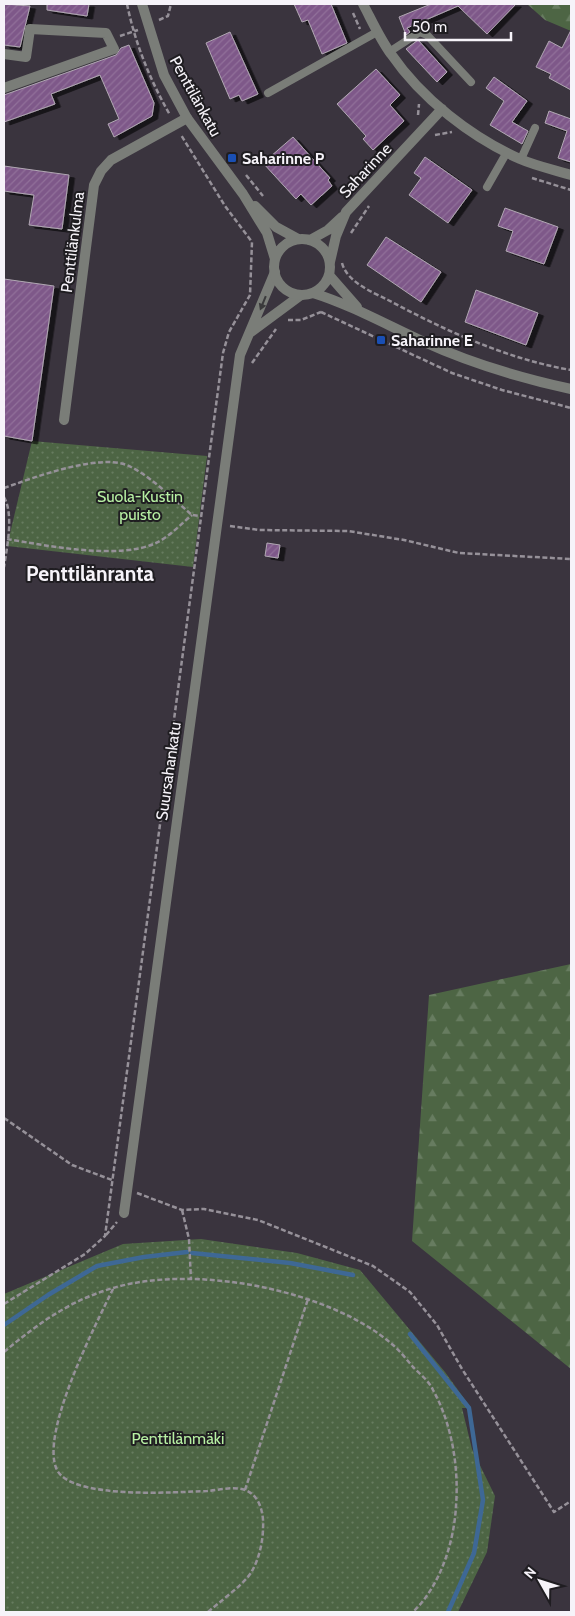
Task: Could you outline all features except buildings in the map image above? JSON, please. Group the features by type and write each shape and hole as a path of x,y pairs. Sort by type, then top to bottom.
{"street":[{"name":"Penttilänkatu","path":"142,4 164,75 187,118 243,194 267,233 275,259"},
{"path":"363,4 389,52 442,109 481,138 521,160 571,175"},
{"path":"4,54 26,57 30,28 106,34 114,49 4,88"},
{"name":"Saharinne","path":"330,262 336,236 346,212 442,109"},
{"name":"Penttilänkulma","path":"64,420 94,185 101,171 111,160 176,126 187,118"},
{"name":"Penttilänkatu","path":"243,194 276,226 298,239"},
{"path":"310,240 328,230 346,212"},
{"path":"249,334 301,295 313,293 323,286 329,275 330,262 321,246 310,240 298,239 286,244 275,259 275,272 284,288 301,295"},
{"name":"Suursahankatu","path":"124,1214 240,355 275,272"},
{"path":"329,275 360,310"},
{"path":"313,293 360,310 422,341 468,360 507,373 571,389"}],"lane":[{"path":"268,93 377,32"},
{"path":"389,52 420,32 427,36 471,82"},
{"path":"521,160 535,128"},
{"path":"487,187 507,152"}],"path":[{"path":"4,1304 84,1254 105,1236 223,353 229,332 250,295 252,242 225,206 176,126 151,79 133,32 127,4"},
{"path":"161,29 159,21 168,16 171,4"},
{"path":"352,11 365,39"},
{"path":"416,97 420,113 416,119"},
{"path":"429,138 440,132 453,132"},
{"path":"244,173 267,200"},
{"path":"529,177 571,190"},
{"path":"350,236 372,202"},
{"path":"341,262 344,270 364,287 432,324 511,354 571,370"},
{"path":"321,312 452,373 502,390 571,408"},
{"path":"4,488 73,468 116,462 130,466 192,514 202,516"},
{"path":"4,497 8,508 8,539 4,567"},
{"path":"8,539 119,552 140,550 158,542 192,514"},
{"path":"230,526 259,530 348,531 404,540 458,553 571,559"},
{"path":"4,1118 72,1165 113,1180"},
{"path":"128,1187 138,1194 182,1210 204,1209 258,1220 373,1266 410,1292 437,1325 462,1369 554,1512 571,1501"},
{"path":"182,1210 189,1239 191,1280"},
{"path":"4,1352 37,1324 73,1304 113,1288 146,1281 191,1280 228,1282 270,1288 308,1299 355,1320 393,1345 432,1388 448,1420 458,1486 455,1525 443,1568 413,1612"},
{"path":"113,1288 86,1344 59,1423 53,1449 58,1471 69,1482 115,1492 156,1493 231,1488 245,1490 258,1499 264,1518 263,1539 252,1572 208,1612"},
{"path":"245,1490 308,1299"}],"green space":[{"path":"527,4 571,4 571,31 545,20"},
{"name":"Suola-Kustin puisto","path":"32,441 207,456 193,567 7,546"},
{"path":"571,964 571,1369 412,1241 429,995"},
{"name":"Penttilänmäki","path":"201,1239 297,1253 360,1270 445,1372 471,1408 462,1408 472,1449 495,1496 487,1552 458,1612 4,1612 4,1294 123,1244"}],"waterway":[{"path":"4,1325 48,1295 97,1266 144,1257 187,1252"},
{"path":"192,1253 290,1263 353,1275"},
{"path":"410,1334 469,1408 483,1500 474,1553 448,1612"}],"place":[{"name":"Saharinne P","path":"232,158"},
{"name":"Saharinne E","path":"381,340"}],"district":[{"name":"Penttilänranta","path":"90,574"}]}
